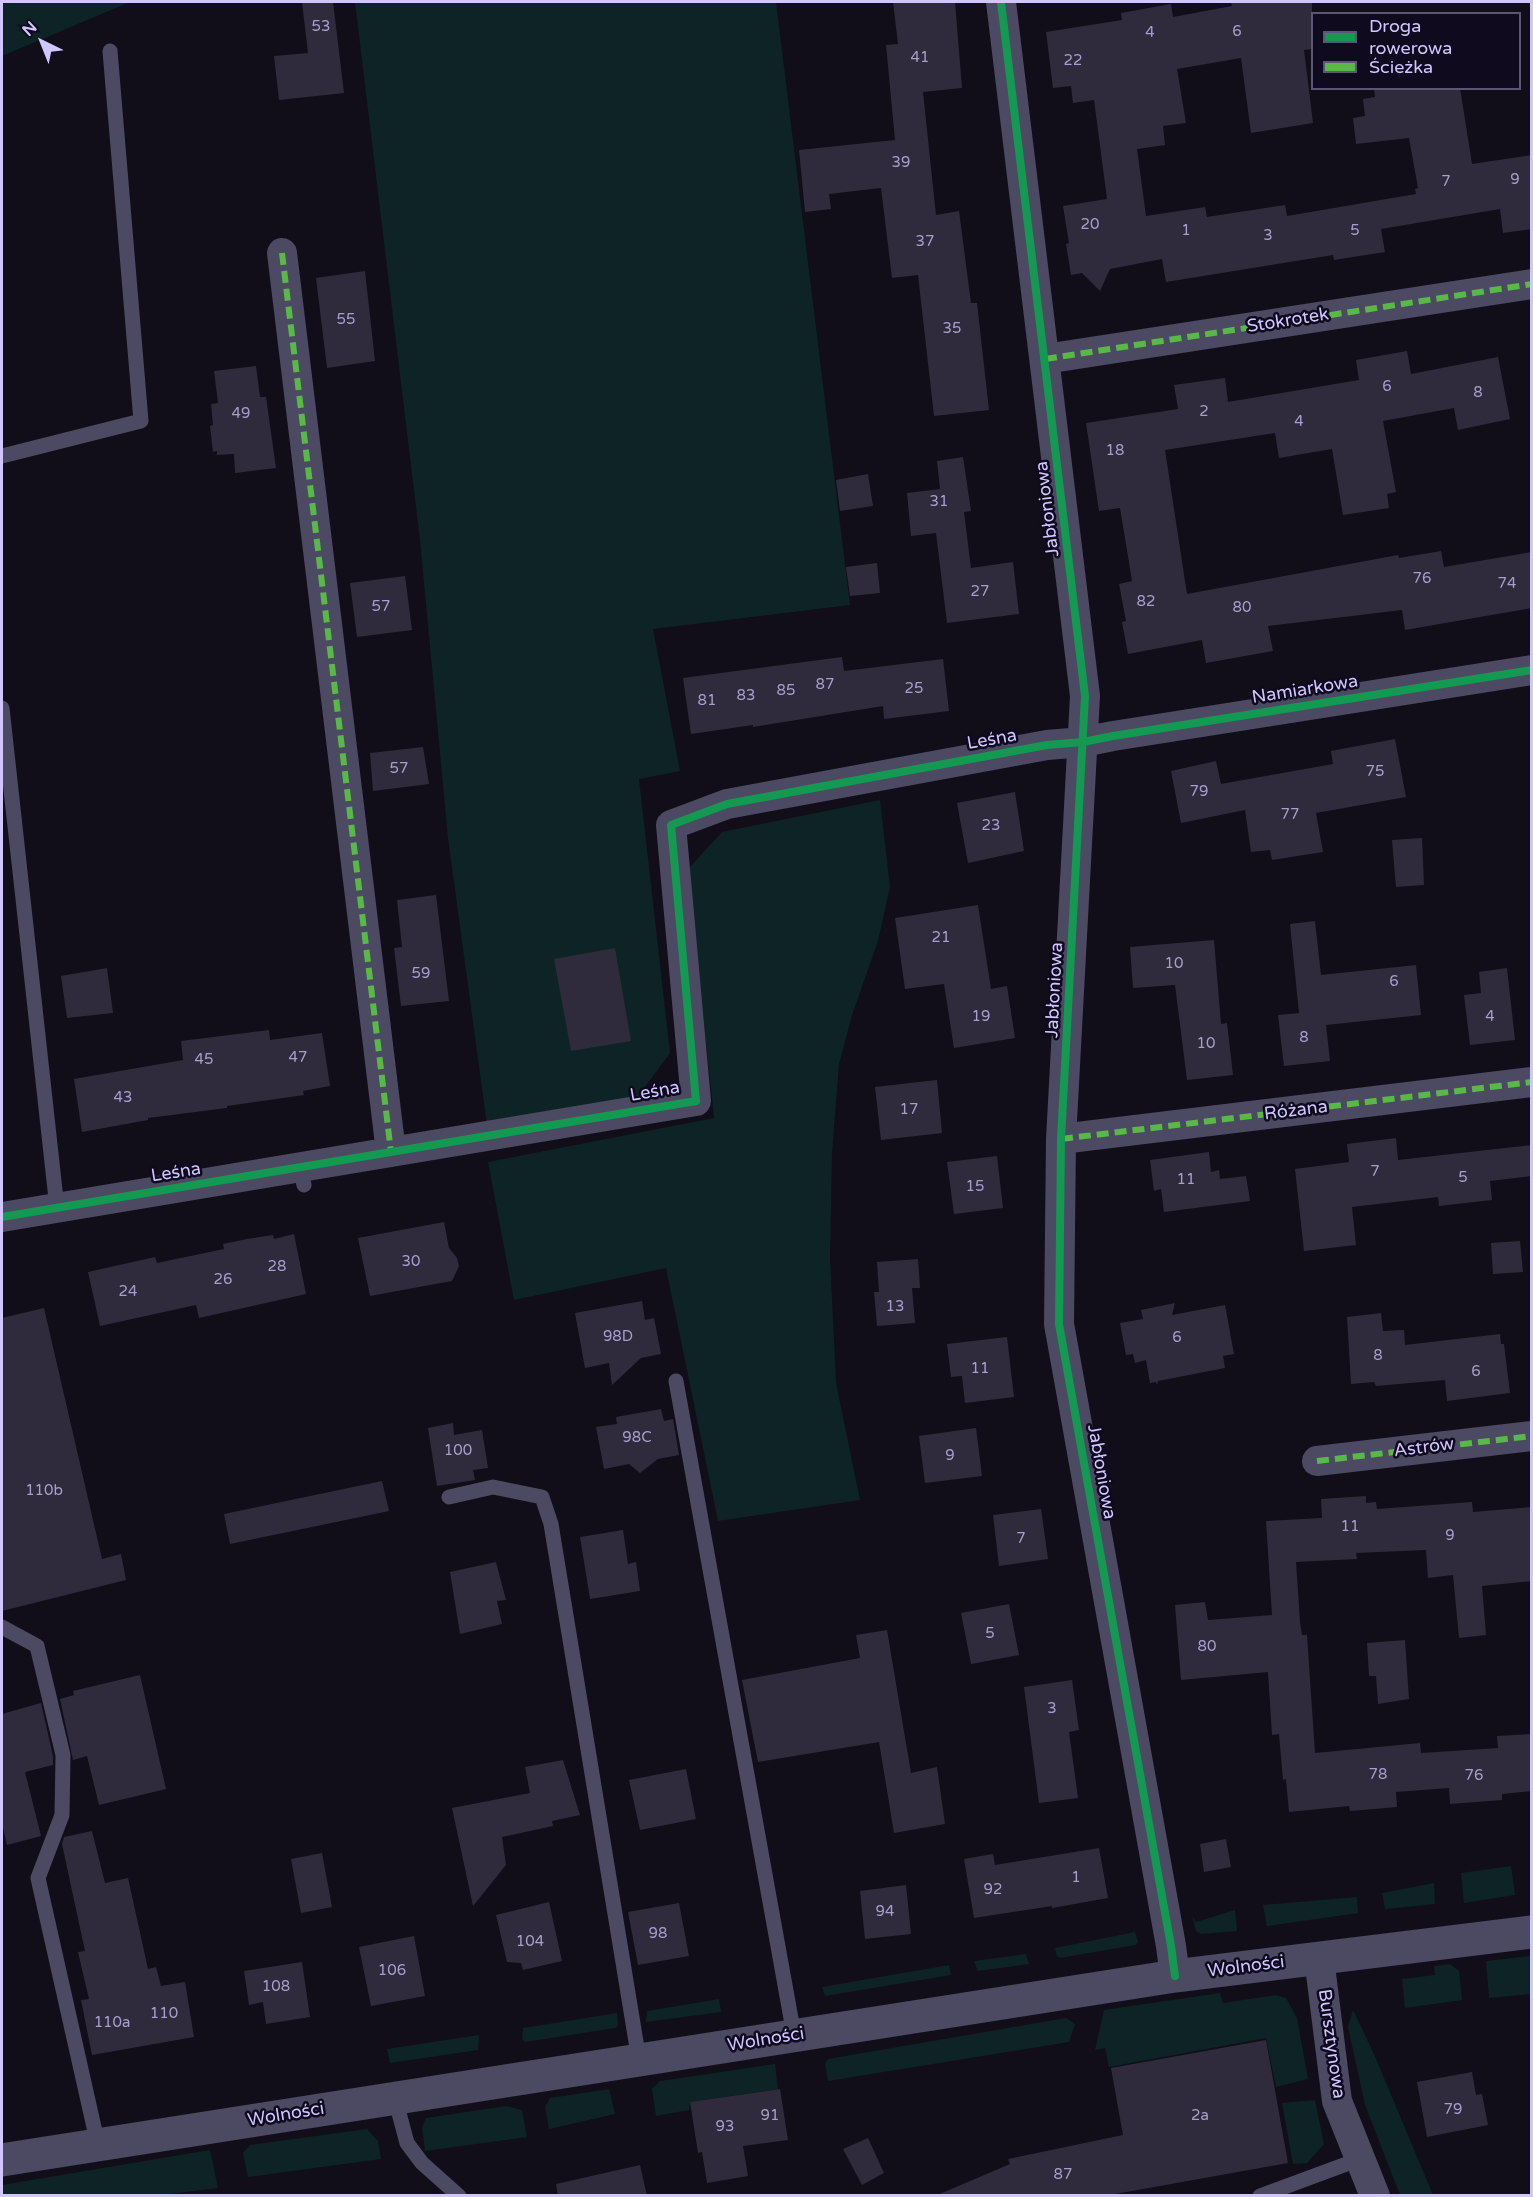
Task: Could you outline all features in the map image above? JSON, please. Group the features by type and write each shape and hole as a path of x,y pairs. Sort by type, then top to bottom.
{"street":[{"name":"Jabłoniowa","path":"1001,2 1085,696 1061,1139 1059,1324 1171,1946 1174,1976"},
{"path":"282,253 391,1152"},
{"name":"Stokrotek","path":"1046,360 1532,284"},
{"name":"Namiarkowa","path":"1083,742 1532,670"},
{"name":"Leśna","path":"2,1217 302,1176 391,1152 696,1101 671,825 727,804 1038,747 1083,742"},
{"name":"Różana","path":"1061,1139 1532,1082"},
{"name":"Astrów","path":"1317,1461 1532,1436"},
{"name":"Wolności","path":"2,2160 1174,1976 1532,1932"},
{"name":"Bursztynowa","path":"1319,1958 1337,2101 1375,2196"}],"lane":[{"path":"2,456 141,421 110,51"},
{"path":"2,708 57,1208"},
{"path":"676,1381 794,2035"},
{"path":"449,1497 493,1487 542,1497 551,1524 639,2060"},
{"path":"2,1627 37,1646 63,1755 62,1815 38,1878 98,2145"},
{"path":"395,2098 407,2143 422,2163 459,2196"},
{"path":"1260,2196 1360,2159"}],"green space":[{"path":"2,2 130,2 2,56"},
{"path":"355,2 776,2 850,605 653,629 680,771 639,779 670,1053 637,1098 487,1125 448,838 420,540"},
{"path":"880,800 890,887 878,941 852,1015 839,1064 832,1152 830,1258 836,1383 860,1500 718,1521 666,1268 514,1300 488,1162 714,1118 688,869 722,832"},
{"path":"1511,1866 1515,1895 1464,1903 1461,1873"},
{"path":"1434,1883 1435,1904 1385,1909 1382,1893"},
{"path":"1357,1897 1358,1913 1267,1926 1263,1905"},
{"path":"1235,1910 1237,1931 1201,1934 1196,1931 1192,1915 1196,1922"},
{"path":"1135,1932 1138,1942 1135,1945 1060,1958 1057,1956 1055,1948"},
{"path":"1026,1954 1029,1964 978,1971 974,1961"},
{"path":"1531,1956 1531,1994 1489,1998 1486,1961"},
{"path":"1450,1964 1459,1971 1462,2000 1405,2008 1402,1979 1435,1975 1434,1966"},
{"path":"949,1965 951,1975 825,1996 822,1987"},
{"path":"1220,1993 1223,2003 1276,1995 1286,1998 1297,2018 1308,2079 1276,2087 1266,2038 1109,2067 1105,2048 1095,2050 1104,2010"},
{"path":"719,1999 721,2012 646,2022 647,2011"},
{"path":"1353,2010 1374,2054 1433,2195 1400,2195 1365,2105 1348,2027"},
{"path":"617,2013 618,2026 615,2028 525,2042 522,2039 523,2028"},
{"path":"1066,2018 1075,2024 1069,2042 828,2081 825,2064 828,2059"},
{"path":"479,2035 478,2050 390,2063 387,2049"},
{"path":"775,2064 778,2089 690,2102 689,2110 656,2116 652,2089 660,2081"},
{"path":"609,2089 615,2114 549,2129 545,2107 550,2098"},
{"path":"1315,2100 1324,2144 1307,2163 1293,2164 1282,2103"},
{"path":"506,2106 522,2110 527,2137 425,2151 422,2127 426,2118"},
{"path":"367,2129 378,2141 381,2159 248,2177 243,2153 250,2145"},
{"path":"210,2150 218,2188 154,2196 2,2195 2,2185"}],"building":[{"path":"302,2 333,2 344,93 279,100 274,56 308,53"},
{"path":"893,2 955,2 962,88 923,92 936,215 959,211 971,303 977,303 989,410 934,416 918,275 892,278 881,188 829,194 831,209 805,212 799,150 895,140 886,45 898,44"},
{"path":"1231,2 1312,2 1311,49 1304,50 1313,123 1251,133 1241,58 1177,69 1186,123 1163,126 1165,145 1137,149 1146,216 1205,207 1207,217 1285,205 1287,216 1416,194 1415,189 1418,188 1409,138 1356,144 1353,118 1365,116 1363,99 1375,97 1374,90 1460,90 1472,164 1532,155 1532,229 1503,233 1500,209 1381,229 1385,252 1334,260 1333,255 1166,282 1162,259 1110,269 1100,291 1082,273 1071,275 1063,206 1107,199 1094,100 1073,103 1071,86 1053,88 1046,32 1122,20 1121,13 1171,4 1173,17 1232,6"},
{"path":"365,271 375,361 327,368 316,278"},
{"path":"1407,351 1411,374 1498,357 1510,419 1458,430 1454,408 1383,421 1396,492 1387,494 1389,508 1343,515 1332,449 1279,458 1275,433 1165,450 1187,594 1398,555 1399,558 1441,551 1444,567 1532,552 1532,608 1405,630 1402,610 1268,626 1273,651 1206,663 1202,640 1128,654 1122,622 1126,621 1119,584 1132,581 1120,508 1099,511 1086,423 1178,409 1174,385 1225,378 1228,402 1359,380 1356,360"},
{"path":"256,366 260,397 266,397 276,468 235,473 234,454 217,455 217,451 213,452 210,426 213,425 211,404 218,403 214,371"},
{"path":"963,457 971,511 964,512 971,568 1013,562 1019,614 947,623 936,533 911,536 907,493 940,489 937,461"},
{"path":"868,474 873,506 840,511 836,480"},
{"path":"877,563 880,593 850,596 846,567"},
{"path":"405,576 412,630 357,637 350,583"},
{"path":"842,657 844,671 943,659 949,711 884,719 883,706 753,727 753,725 691,734 683,678"},
{"path":"1395,739 1406,797 1316,813 1323,852 1272,860 1270,850 1251,852 1245,810 1181,823 1171,771 1216,761 1221,784 1333,764 1331,751"},
{"path":"423,747 429,784 373,791 370,753"},
{"path":"1015,792 1024,851 968,863 957,803"},
{"path":"1422,838 1424,885 1396,887 1392,840"},
{"path":"436,895 449,1001 401,1006 394,948 402,947 397,900"},
{"path":"978,905 991,989 1007,986 1015,1038 954,1048 944,984 905,989 895,918"},
{"path":"1315,921 1321,975 1416,965 1421,1015 1326,1025 1330,1061 1284,1066 1278,1015 1299,1013 1290,924"},
{"path":"1214,940 1221,1024 1227,1023 1233,1075 1187,1080 1175,985 1133,988 1130,947"},
{"path":"615,948 631,1041 571,1051 554,959"},
{"path":"107,968 113,1013 67,1018 61,976"},
{"path":"1507,968 1515,1040 1470,1045 1464,995 1481,993 1479,972"},
{"path":"269,1030 270,1040 322,1033 330,1086 303,1091 304,1095 148,1118 148,1120 82,1132 74,1079 183,1060 181,1041"},
{"path":"937,1080 942,1133 881,1140 875,1087"},
{"path":"1396,1138 1398,1160 1532,1145 1532,1176 1490,1181 1492,1200 1439,1206 1438,1197 1352,1207 1356,1245 1304,1251 1295,1169 1349,1162 1347,1144"},
{"path":"1209,1152 1211,1172 1219,1170 1220,1179 1246,1176 1250,1201 1164,1212 1161,1189 1154,1191 1150,1160"},
{"path":"997,1156 1003,1208 954,1214 947,1162"},
{"path":"444,1222 449,1248 457,1258 459,1266 452,1281 370,1296 358,1238"},
{"path":"294,1234 306,1294 199,1318 196,1305 100,1326 88,1272 155,1257 157,1263 224,1249 223,1244 273,1235 274,1239"},
{"path":"1520,1241 1523,1272 1493,1274 1491,1243"},
{"path":"918,1259 920,1288 912,1288 915,1323 877,1326 874,1292 879,1292 877,1262"},
{"path":"642,1301 645,1320 654,1318 661,1354 641,1358 612,1385 609,1363 585,1368 575,1313"},
{"path":"1175,1303 1172,1315 1225,1305 1234,1354 1223,1356 1225,1368 1158,1381 1157,1385 1156,1382 1150,1383 1146,1360 1135,1363 1133,1354 1126,1355 1120,1323 1143,1319 1141,1310"},
{"path":"44,1308 102,1559 121,1554 126,1580 2,1611 2,1318"},
{"path":"1381,1313 1383,1331 1404,1330 1405,1345 1500,1334 1501,1344 1504,1344 1510,1393 1447,1401 1445,1380 1376,1386 1374,1382 1351,1384 1347,1317"},
{"path":"1007,1337 1014,1397 965,1403 962,1376 951,1377 947,1344"},
{"path":"661,1409 664,1421 673,1419 679,1455 658,1459 640,1473 629,1464 604,1469 596,1427 617,1424 616,1417"},
{"path":"453,1423 454,1435 482,1430 488,1468 473,1470 475,1480 437,1486 428,1428"},
{"path":"976,1428 982,1476 925,1483 919,1436"},
{"path":"382,1481 389,1511 230,1544 224,1514"},
{"path":"1366,1496 1366,1503 1376,1502 1377,1509 1472,1502 1473,1512 1532,1507 1532,1581 1482,1586 1486,1635 1459,1638 1453,1575 1428,1578 1426,1550 1356,1553 1357,1559 1296,1562 1300,1622 1302,1635 1307,1635 1315,1753 1420,1743 1421,1753 1498,1748 1497,1736 1532,1734 1532,1791 1502,1794 1502,1800 1450,1804 1449,1788 1396,1792 1397,1807 1350,1811 1349,1806 1289,1812 1286,1779 1283,1780 1279,1734 1272,1735 1268,1672 1181,1680 1175,1605 1205,1602 1208,1620 1272,1615 1266,1521 1322,1518 1321,1499"},
{"path":"1041,1509 1048,1559 999,1566 993,1515"},
{"path":"623,1530 628,1564 636,1562 640,1591 590,1599 580,1537"},
{"path":"496,1562 506,1600 497,1601 502,1624 460,1634 450,1572"},
{"path":"1009,1604 1019,1655 971,1664 961,1613"},
{"path":"887,1630 911,1773 937,1767 945,1824 894,1833 879,1742 758,1762 742,1680 860,1658 856,1635"},
{"path":"1405,1640 1409,1699 1378,1704 1376,1676 1369,1676 1367,1643"},
{"path":"140,1675 166,1789 99,1805 87,1756 73,1760 60,1699 74,1695 73,1691"},
{"path":"1072,1680 1079,1730 1069,1732 1078,1798 1039,1803 1024,1687"},
{"path":"41,1703 53,1765 25,1772 41,1836 7,1845 2,1823 2,1714"},
{"path":"563,1760 580,1815 552,1821 553,1826 502,1837 506,1865 473,1906 452,1808 530,1793 525,1767"},
{"path":"686,1769 696,1819 640,1830 629,1780"},
{"path":"92,1831 105,1883 128,1878 148,1969 156,1967 161,1986 185,1982 194,2037 92,2055 81,2000 89,1999 78,1952 85,1951 62,1844 64,1837"},
{"path":"1226,1839 1231,1867 1204,1872 1200,1844"},
{"path":"1099,1848 1108,1898 974,1918 964,1859 993,1854 995,1865"},
{"path":"322,1853 332,1907 301,1913 291,1859"},
{"path":"906,1885 911,1934 865,1939 860,1891"},
{"path":"549,1902 562,1961 523,1970 521,1963 507,1962 496,1915"},
{"path":"679,1903 689,1956 638,1965 628,1912"},
{"path":"414,1936 425,1996 371,2006 359,1947"},
{"path":"302,1962 310,2017 266,2024 263,2002 249,2005 244,1971"},
{"path":"1266,2040 1288,2163 1104,2196 935,2196 1010,2164 1008,2159 1123,2135 1111,2068"},
{"path":"1472,2072 1476,2095 1482,2094 1488,2125 1427,2137 1417,2082"},
{"path":"780,2089 788,2140 743,2146 748,2176 707,2183 702,2152 698,2153 690,2102"},
{"path":"868,2138 884,2173 862,2185 843,2149"},
{"path":"640,2165 647,2196 558,2196 556,2184"}],"marked path":[{"path":"282,253 391,1152"},
{"path":"1045,359 1532,284"},
{"path":"1061,1139 1532,1082"},
{"path":"1317,1461 1532,1436"}],"cycle path":[{"path":"1001,2 1085,696 1061,1139 1059,1324 1175,1976"},
{"path":"2,1217 696,1101 671,825 727,804 1047,745 1083,742 1532,670"}]}
